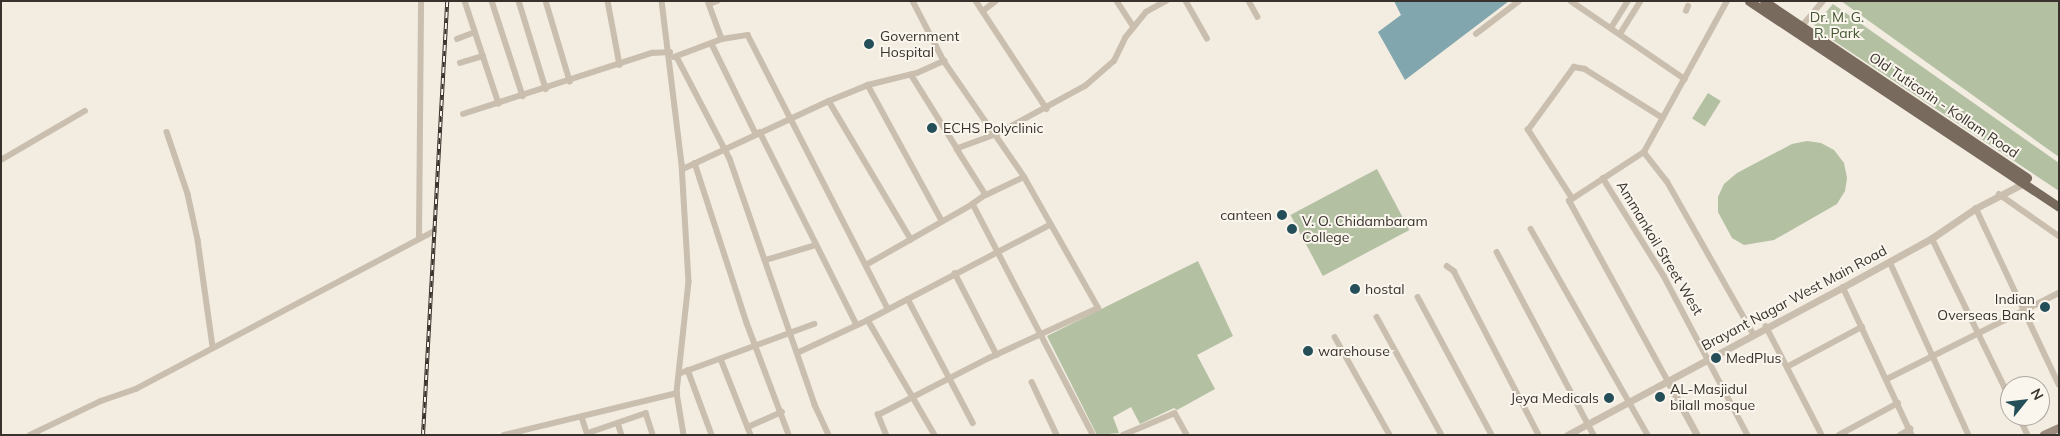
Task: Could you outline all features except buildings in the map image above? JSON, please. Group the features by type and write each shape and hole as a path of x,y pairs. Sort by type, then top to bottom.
{"main road":[{"path":"1748,1 2027,182 2059,206"},
{"name":"Old Tuticorin - Kollam Road","path":"1764,1 2027,182 2059,199"},
{"path":"2044,435 2059,428"}],"street":[{"path":"419,238 420,1"},
{"path":"465,1 499,104"},
{"path":"492,1 523,96"},
{"path":"519,1 546,89"},
{"path":"546,1 570,81"},
{"path":"608,1 620,65"},
{"path":"662,1 672,55 683,169 689,282 681,373 677,393 684,435"},
{"path":"717,1 708,3 722,39"},
{"path":"976,1 1046,109"},
{"path":"983,11 996,1"},
{"path":"1117,1 1134,26"},
{"path":"957,149 995,135 1046,109 1085,86 1114,61 1134,26 1146,12 1166,1"},
{"path":"1186,1 1208,38"},
{"path":"1249,1 1258,17"},
{"path":"1476,34 1519,1"},
{"path":"1571,1 1685,79"},
{"path":"1611,28 1628,1"},
{"path":"1620,34 1641,1"},
{"path":"1571,197 1644,152 1727,1"},
{"path":"1802,26 1823,1"},
{"path":"886,435 878,415 998,354 1098,308 1024,177 944,61 917,2"},
{"path":"457,39 475,32"},
{"path":"463,114 546,89 652,53 672,55 712,44 722,39 748,35 792,117 888,309"},
{"path":"712,44 857,325"},
{"path":"672,55 725,148 766,260 797,353 829,435"},
{"path":"460,63 483,56"},
{"path":"683,169 829,100 868,85 911,76 944,61"},
{"path":"1663,118 1585,69 1574,67 1528,130 1571,197 1569,201 1697,435"},
{"path":"911,76 986,195"},
{"path":"868,85 942,221"},
{"path":"829,100 911,239"},
{"path":"1,160 85,111"},
{"path":"167,132 192,212 213,347"},
{"path":"1644,152 1667,181 1753,334"},
{"path":"694,163 756,347 782,412 789,435"},
{"path":"866,265 986,195 1024,177"},
{"name":"Ammankoil Street West","path":"1603,178 1664,276 1748,435"},
{"name":"Brayant Nagar West Main Road","path":"1567,435 1707,357 1890,262 1932,238 1976,208 2000,194 2027,182"},
{"path":"2000,194 2059,236"},
{"path":"973,204 1093,435"},
{"path":"1976,208 2026,310 2059,384"},
{"path":"797,353 868,320 998,249 1050,225"},
{"path":"1531,229 1648,435"},
{"path":"30,435 101,401 136,389 434,231"},
{"path":"1932,238 2000,378"},
{"path":"766,260 816,245"},
{"path":"1497,252 1594,435"},
{"path":"1890,262 1969,435"},
{"path":"1447,266 1454,270 1538,435"},
{"path":"955,273 998,354"},
{"path":"1842,288 1911,432 1900,435"},
{"path":"1887,379 1979,335 2059,293"},
{"path":"1418,297 1492,435"},
{"path":"908,299 973,423"},
{"path":"1377,317 1442,435"},
{"path":"868,320 935,435"},
{"path":"681,373 756,347 814,324"},
{"path":"1766,326 1822,435"},
{"path":"1787,367 1862,327"},
{"path":"1335,337 1390,435"},
{"path":"721,359 751,435"},
{"path":"688,370 712,435"},
{"path":"1032,382 1057,435"},
{"path":"509,434 677,393"},
{"path":"1839,435 1898,403"},
{"path":"748,427 782,412"},
{"path":"1123,435 1139,432 1175,412 1187,435"},
{"path":"582,416 588,434 646,413 653,435"},
{"path":"618,423 622,435"}],"green space":[{"path":"1841,1 2059,1 2059,157"},
{"name":"Dr. M. G. R. Park","path":"1833,4 2059,163 2059,191 1813,27"},
{"path":"1708,93 1721,101 1705,126 1692,118"},
{"path":"1807,141 1821,143 1834,150 1844,163 1847,178 1845,191 1837,204 1774,240 1744,245 1732,238 1718,212 1718,197 1724,184 1737,173 1792,144"},
{"path":"1377,169 1409,230 1323,276 1290,215"},
{"path":"1198,261 1233,336 1197,355 1215,389 1177,410 1174,408 1140,424 1131,407 1113,417 1119,433 1097,435 1047,336"}],"water":[{"path":"1394,1 1509,1 1405,80 1378,32 1401,15"}],"railway":[{"path":"423,435 447,1"}],"place":[{"name":"Government Hospital","path":"869,44"},
{"name":"ECHS Polyclinic","path":"932,128"},
{"name":"canteen","path":"1282,215"},
{"name":"V. O. Chidambaram College","path":"1292,229"},
{"name":"hostal","path":"1355,289"},
{"name":"Indian Overseas Bank","path":"2045,307"},
{"name":"warehouse","path":"1308,351"},
{"name":"MedPlus","path":"1716,358"},
{"name":"AL-Masjidul bilall mosque","path":"1660,397"},
{"name":"Jeya Medicals","path":"1609,398"}]}
